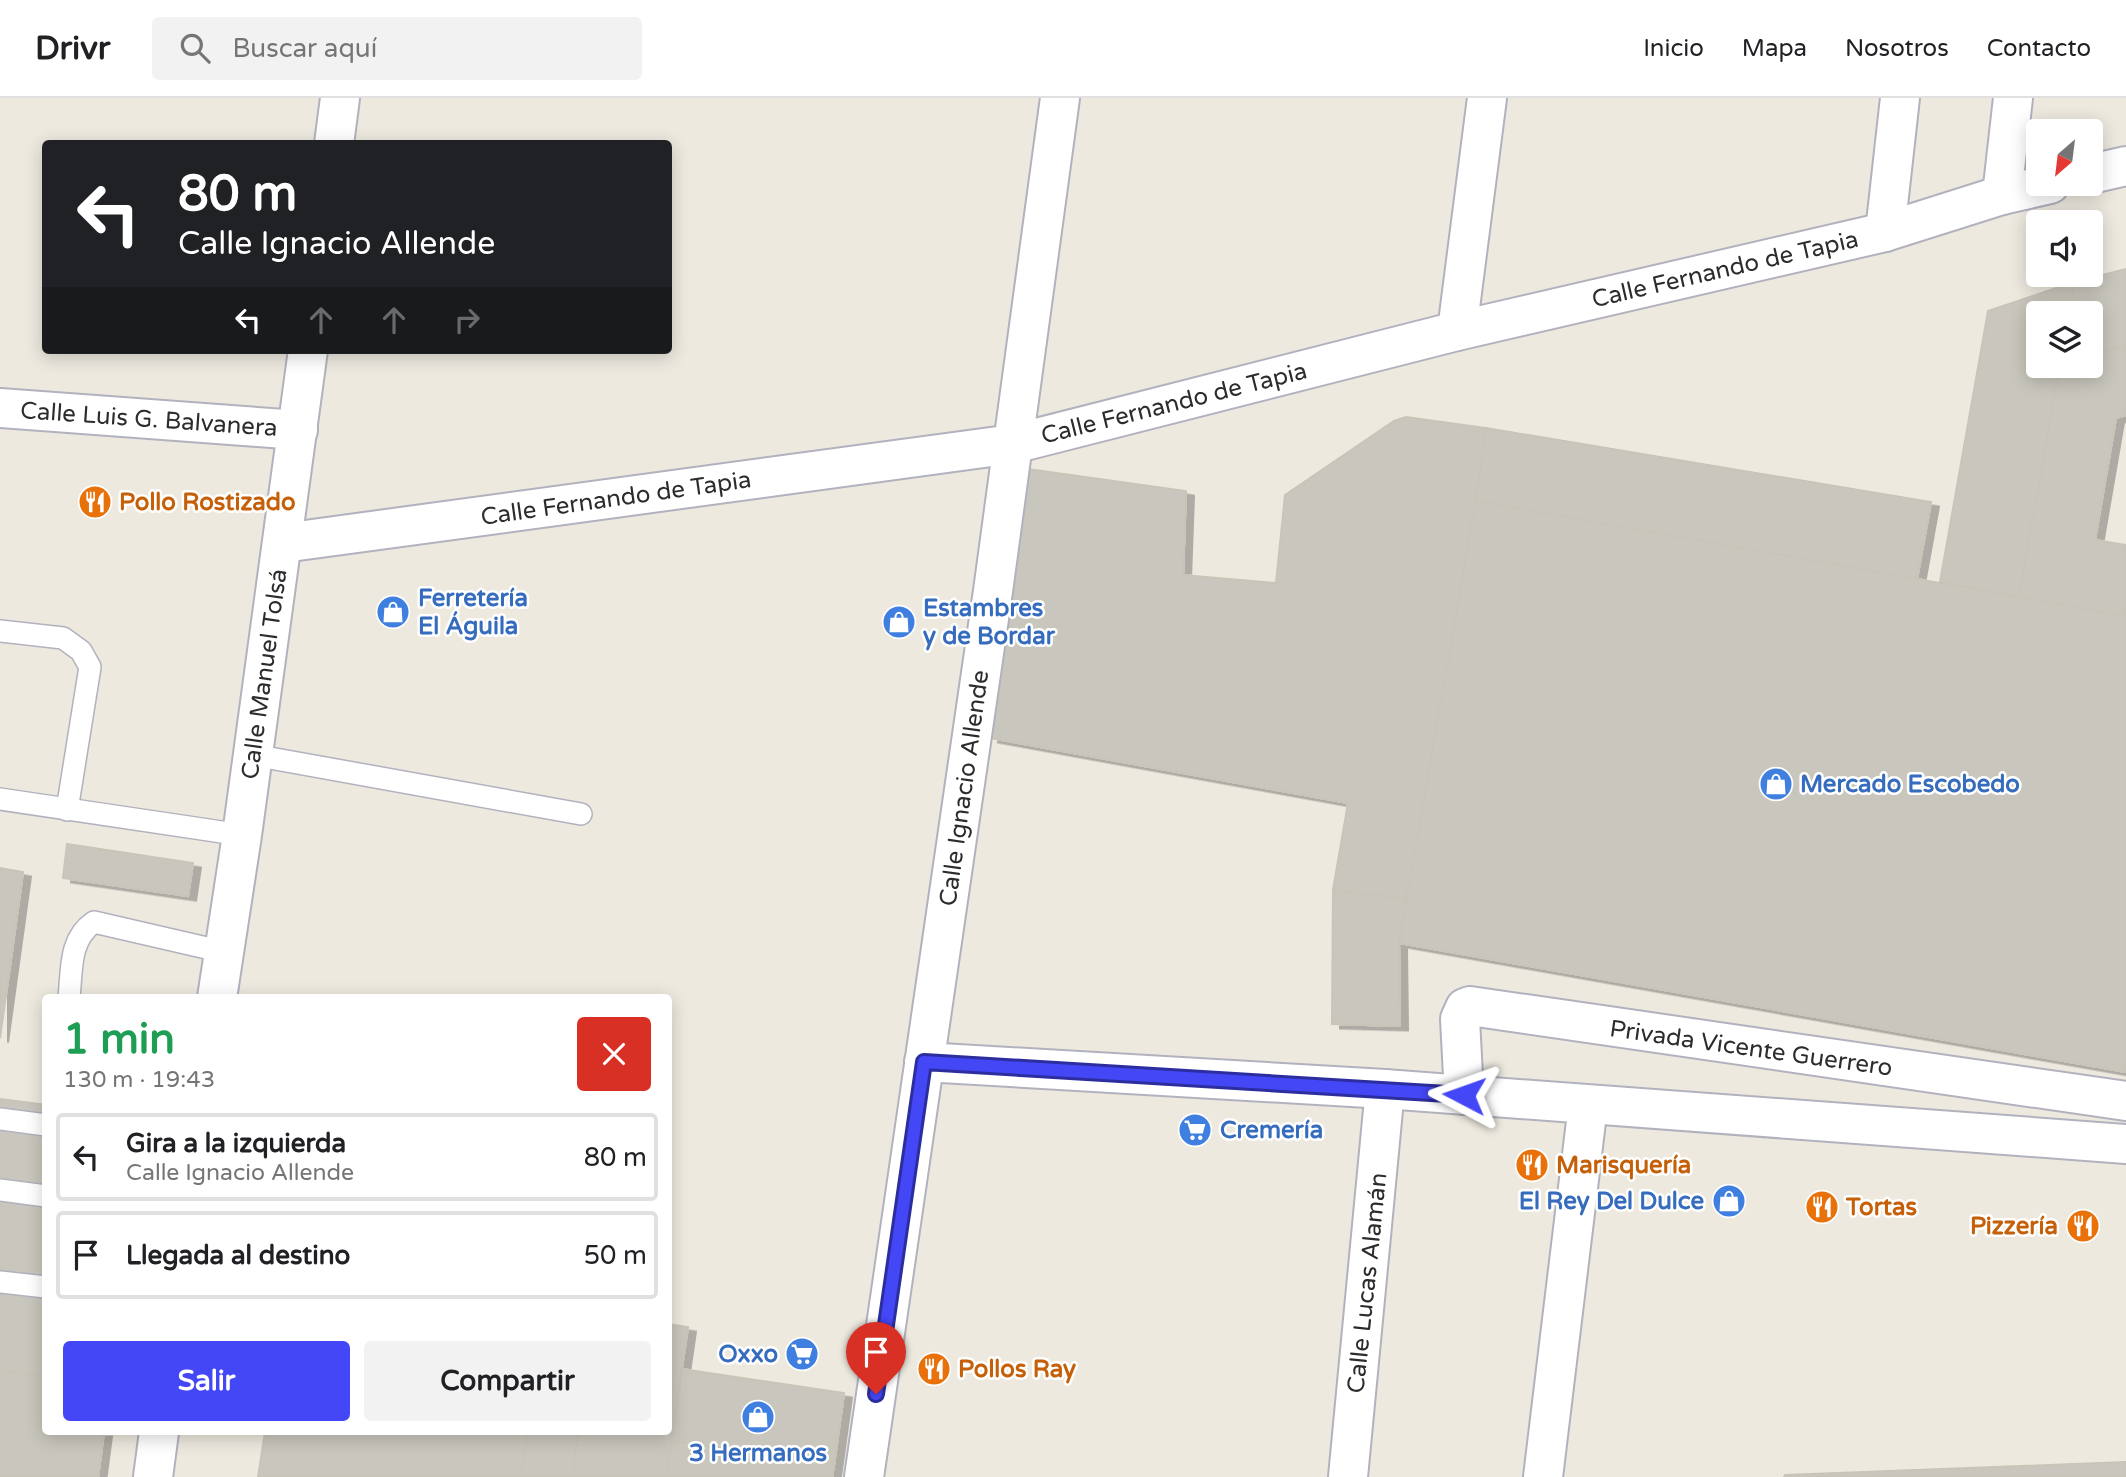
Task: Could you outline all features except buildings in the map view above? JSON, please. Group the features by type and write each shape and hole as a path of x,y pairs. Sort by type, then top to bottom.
{"street":[{"path":"335,140 340,98"},
{"name":"Calle Ignacio Allende","path":"864,1477 1013,444 1060,98"},
{"path":"1457,331 1487,98"},
{"path":"1885,232 1900,98"},
{"path":"2002,195 2013,98"},
{"path":"2104,171 2126,166"},
{"name":"Calle Fernando de Tapia","path":"283,543 1013,444 1457,331 1885,232 2026,190"},
{"name":"Calle Manuel Tolsá","path":"218,994 308,354"},
{"name":"Calle Luis G. Balvanera","path":"0,408 298,430"},
{"name":"Privada Vicente Guerrero","path":"1464,1095 1460,1019 1465,1009 1470,1006 2126,1101"},
{"path":"924,1062 1385,1089 2126,1144"},
{"name":"Calle Lucas Alamán","path":"1348,1477 1385,1089"},
{"path":"1544,1477 1588,1105"},
{"path":"153,1477 159,1435"}],"lane":[{"path":"0,631 62,638 81,651 90,667 67,810"},
{"path":"253,755 581,814"},
{"path":"0,799 242,835"},
{"path":"70,994 76,942 83,929 94,922 224,952"},
{"path":"0,1119 42,1124"},
{"path":"0,1190 42,1195"},
{"path":"0,1282 42,1287"}],"place":[{"name":"Pollo Rostizado","path":"95,502"},
{"name":"Ferretería El Águila","path":"393,612"},
{"name":"Estambres y de Bordar","path":"899,622"},
{"name":"Mercado Escobedo","path":"1776,784"},
{"name":"Cremería","path":"1195,1130"},
{"name":"Marisquería","path":"1532,1165"},
{"name":"El Rey Del Dulce","path":"1729,1201"},
{"name":"Tortas","path":"1822,1207"},
{"name":"Pizzería","path":"2083,1226"},
{"name":"Oxxo","path":"802,1354"},
{"name":"Pollos Ray","path":"934,1369"},
{"name":"3 Hermanos","path":"758,1417"}],"route":[{"path":"876,1394 924,1062 1464,1095"}]}
